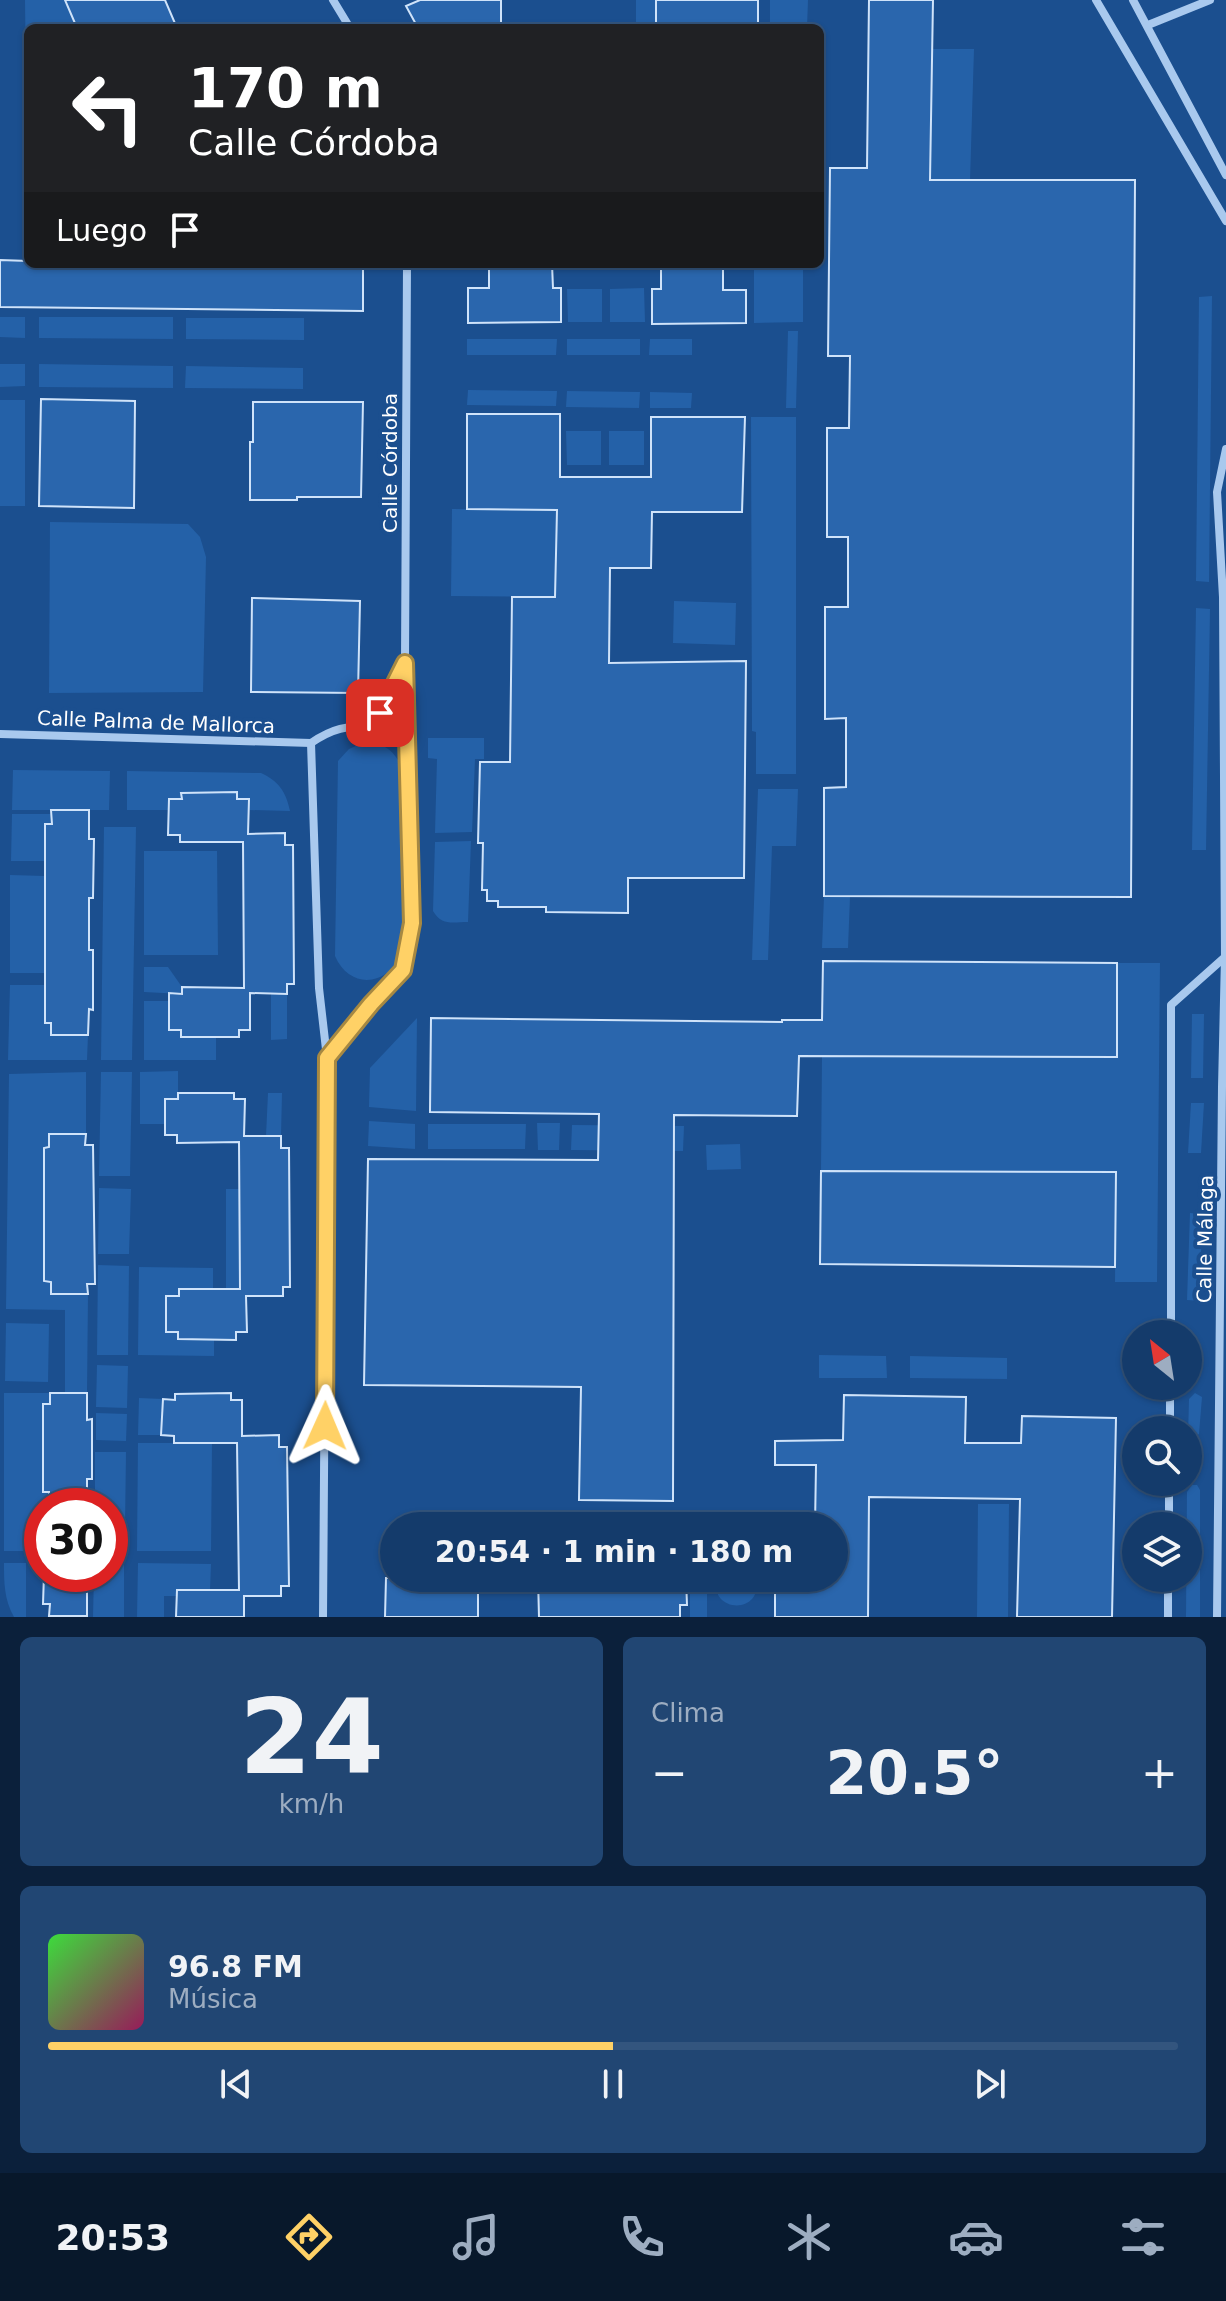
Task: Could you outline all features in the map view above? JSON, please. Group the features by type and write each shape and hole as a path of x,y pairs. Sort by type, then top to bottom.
{"street":[{"path":"333,0 348,24"},
{"path":"1096,0 1226,221"},
{"path":"1133,0 1226,175"},
{"path":"1148,25 1210,0"},
{"name":"Calle Córdoba","path":"327,1058 403,970 412,923 405,663 407,268"},
{"name":"Calle Málaga","path":"1217,1617 1225,957 1224,571 1217,492 1226,449"},
{"name":"Calle Córdoba","path":"373,726 405,663"},
{"path":"323,1617 327,1058 319,988 311,743 345,726 373,726 391,731 408,742"},
{"name":"Calle Palma de Mallorca","path":"0,734 311,743"},
{"name":"Calle Málaga","path":"1171,1320 1171,1005 1225,957"},
{"path":"1168,1592 1168,1617"}],"shaded area":[{"path":"25,0 76,0 67,4 75,24 25,24"},
{"path":"636,0 656,0 656,24 636,24"},
{"path":"770,0 808,0 807,24 770,24"},
{"path":"932,49 974,49 970,181 929,180"},
{"path":"754,268 803,268 803,322 754,323"},
{"path":"644,288 645,322 610,322 610,289"},
{"path":"567,289 602,289 602,322 568,322"},
{"path":"1212,296 1209,582 1196,581 1199,297"},
{"path":"0,317 25,317 25,338 0,337"},
{"path":"39,317 173,317 173,339 39,338"},
{"path":"186,318 304,318 304,340 186,339"},
{"path":"788,331 798,331 796,408 786,408"},
{"path":"467,339 557,339 556,355 467,355"},
{"path":"567,339 640,339 640,355 567,355"},
{"path":"650,339 692,339 692,355 649,355"},
{"path":"0,364 25,364 25,386 0,387"},
{"path":"39,364 173,366 173,388 39,387"},
{"path":"186,366 303,368 303,389 185,388"},
{"path":"468,390 557,391 556,406 467,405"},
{"path":"567,391 640,392 639,408 566,407"},
{"path":"650,392 692,393 691,408 650,408"},
{"path":"0,400 25,400 25,506 0,506"},
{"path":"751,417 796,417 796,774 756,774 756,732 752,731"},
{"path":"566,431 601,431 601,465 567,465"},
{"path":"609,431 644,431 644,465 609,465"},
{"path":"452,509 565,510 556,536 555,597 451,596"},
{"path":"50,522 188,524 200,537 206,557 203,692 49,693"},
{"path":"674,601 736,603 735,645 673,643"},
{"path":"1196,608 1210,609 1206,850 1192,850"},
{"path":"428,738 484,738 484,759 475,759 472,832 435,833 437,759 428,758"},
{"path":"365,742 379,744 389,750 403,770 402,951 389,971 370,980 350,975 335,956 338,761 349,749"},
{"path":"13,770 110,771 109,810 12,810"},
{"path":"127,771 261,773 280,788 290,811 249,810 249,799 237,799 237,792 182,793 182,799 169,799 169,810 127,810"},
{"path":"758,789 798,789 796,846 772,846 768,960 752,960"},
{"path":"12,814 52,814 52,824 45,824 45,861 11,861"},
{"path":"104,827 136,827 132,1060 101,1060"},
{"path":"471,841 468,922 444,921 433,911 435,842"},
{"path":"144,851 217,851 218,955 144,955"},
{"path":"10,875 45,876 45,973 10,973"},
{"path":"824,896 850,897 848,948 822,948"},
{"path":"1117,963 1160,963 1157,1282 1115,1282 1116,1172 821,1171 822,1056 1116,1057"},
{"path":"144,967 168,967 182,987 182,994 144,992"},
{"path":"10,985 46,985 45,1022 51,1023 51,1034 88,1035 87,1060 8,1060"},
{"path":"271,993 287,994 287,1039 271,1040"},
{"path":"144,1001 169,1001 169,1030 181,1030 181,1037 216,1037 216,1060 144,1060"},
{"path":"1192,1014 1204,1014 1203,1078 1191,1078"},
{"path":"417,1018 416,1111 369,1107 370,1068"},
{"path":"178,1071 178,1099 165,1099 165,1124 140,1124 140,1072"},
{"path":"86,1072 86,1134 49,1134 49,1147 44,1148 43,1202 51,1293 88,1294 87,1393 65,1393 65,1310 6,1309 9,1074"},
{"path":"101,1072 132,1072 130,1176 99,1176"},
{"path":"268,1093 282,1093 281,1136 266,1136"},
{"path":"1191,1103 1204,1103 1201,1153 1188,1153"},
{"path":"369,1121 415,1124 415,1149 368,1146"},
{"path":"537,1123 560,1123 559,1150 538,1150"},
{"path":"428,1124 526,1124 525,1149 428,1149"},
{"path":"572,1125 684,1126 683,1151 571,1150"},
{"path":"740,1144 741,1169 707,1170 706,1145"},
{"path":"99,1188 131,1189 129,1254 98,1254"},
{"path":"226,1189 239,1189 246,1296 235,1296 226,1289"},
{"path":"1190,1213 1202,1214 1200,1301 1187,1300"},
{"path":"98,1265 129,1266 128,1355 97,1355"},
{"path":"139,1267 213,1268 213,1290 166,1296 166,1331 178,1332 179,1339 214,1339 214,1356 138,1355"},
{"path":"6,1323 49,1324 48,1382 5,1381"},
{"path":"819,1355 886,1356 887,1378 819,1378"},
{"path":"910,1356 1007,1358 1007,1379 910,1378"},
{"path":"97,1365 128,1366 127,1408 96,1407"},
{"path":"4,1393 50,1393 49,1404 43,1405 43,1488 24,1488 24,1551 4,1551"},
{"path":"139,1398 163,1399 161,1435 138,1435"},
{"path":"1189,1400 1202,1400 1200,1416 1189,1416"},
{"path":"96,1413 127,1414 126,1441 96,1440"},
{"path":"138,1443 212,1443 211,1551 137,1551"},
{"path":"95,1452 126,1452 126,1488 95,1488"},
{"path":"1187,1496 1200,1496 1200,1512 1187,1512"},
{"path":"978,1504 1009,1504 1008,1617 977,1617"},
{"path":"4,1563 24,1563 26,1617 14,1617 5,1591"},
{"path":"138,1563 211,1564 210,1590 177,1590 176,1596 164,1596 164,1617 137,1617"},
{"path":"94,1592 124,1592 124,1617 93,1617"},
{"path":"690,1592 707,1592 707,1617 690,1617"},
{"path":"718,1592 756,1592 744,1604 727,1603"},
{"path":"1186,1592 1200,1592 1200,1617 1186,1617"}],"building":[{"path":"65,0 165,0 175,24 75,24"},
{"path":"420,0 501,0 501,24 416,24 406,6"},
{"path":"656,0 758,0 758,24 656,24"},
{"path":"869,0 933,0 930,180 1135,180 1131,897 824,896 824,788 846,787 846,718 825,719 825,607 848,607 848,537 827,537 827,428 849,428 850,356 828,356 830,168 867,168"},
{"path":"0,260 24,261 24,268 363,268 363,311 0,307"},
{"path":"489,268 552,268 553,288 561,288 561,322 468,323 468,288 489,288"},
{"path":"661,268 723,268 723,290 746,290 746,323 652,324 652,289 661,289"},
{"path":"41,399 135,401 134,508 39,506"},
{"path":"253,402 363,402 361,497 250,500"},
{"path":"467,414 560,414 560,477 651,477 651,417 745,417 742,512 652,512 651,568 610,568 609,663 746,661 744,878 628,878 628,913 546,912 546,907 498,907 498,901 487,901 487,890 482,890 483,843 478,843 480,762 510,762 512,597 555,597 557,510 467,509"},
{"path":"252,598 360,601 358,693 251,692"},
{"path":"237,792 237,799 249,799 248,834 285,833 285,845 293,845 294,984 287,984 287,994 250,993 250,1030 239,1030 239,1037 181,1037 181,1030 169,1030 169,993 182,994 182,987 244,988 243,842 180,842 180,835 168,835 169,799 182,799 181,793"},
{"path":"51,810 89,810 89,839 94,839 93,898 89,898 93,1010 89,1009 88,1035 51,1035 51,1023 45,1023 45,824 52,824"},
{"path":"823,961 1117,963 1117,1057 799,1056 797,1116 674,1115 673,1501 579,1500 581,1387 364,1385 368,1159 598,1160 599,1114 430,1112 431,1018 822,1020"},
{"path":"178,1093 234,1093 234,1099 245,1099 244,1136 281,1136 281,1148 289,1148 290,1287 283,1287 283,1296 246,1296 247,1332 236,1332 236,1340 178,1339 178,1332 166,1332 166,1296 179,1296 179,1289 240,1289 239,1142 177,1143 177,1135 165,1135 165,1099 178,1099"},
{"path":"49,1134 86,1134 85,1145 93,1145 95,1284 87,1284 88,1294 51,1294 51,1282 44,1281 44,1148 49,1147"},
{"path":"821,1171 1116,1172 1115,1267 820,1264"},
{"path":"50,1393 87,1393 87,1420 92,1419 92,1479 87,1479 87,1488 43,1488 43,1404 50,1404"},
{"path":"231,1393 231,1400 242,1400 242,1436 279,1435 279,1447 287,1447 289,1586 281,1586 281,1596 244,1596 244,1617 176,1617 177,1590 239,1590 237,1443 174,1443 174,1436 161,1435 163,1399 175,1400 175,1394"},
{"path":"844,1395 966,1397 965,1443 1021,1443 1022,1416 1116,1418 1112,1617 1017,1617 1020,1499 869,1497 868,1617 775,1617 775,1592 848,1592 848,1512 815,1512 816,1465 775,1465 775,1441 843,1440"},
{"path":"43,1592 87,1592 87,1616 49,1616 50,1604 43,1604"},
{"path":"386,1592 478,1592 478,1617 385,1617"},
{"path":"538,1592 687,1592 687,1605 680,1605 680,1617 539,1617"}],"route":[{"path":"325,1426 327,1058 403,970 412,923 405,663 380,713"}]}
